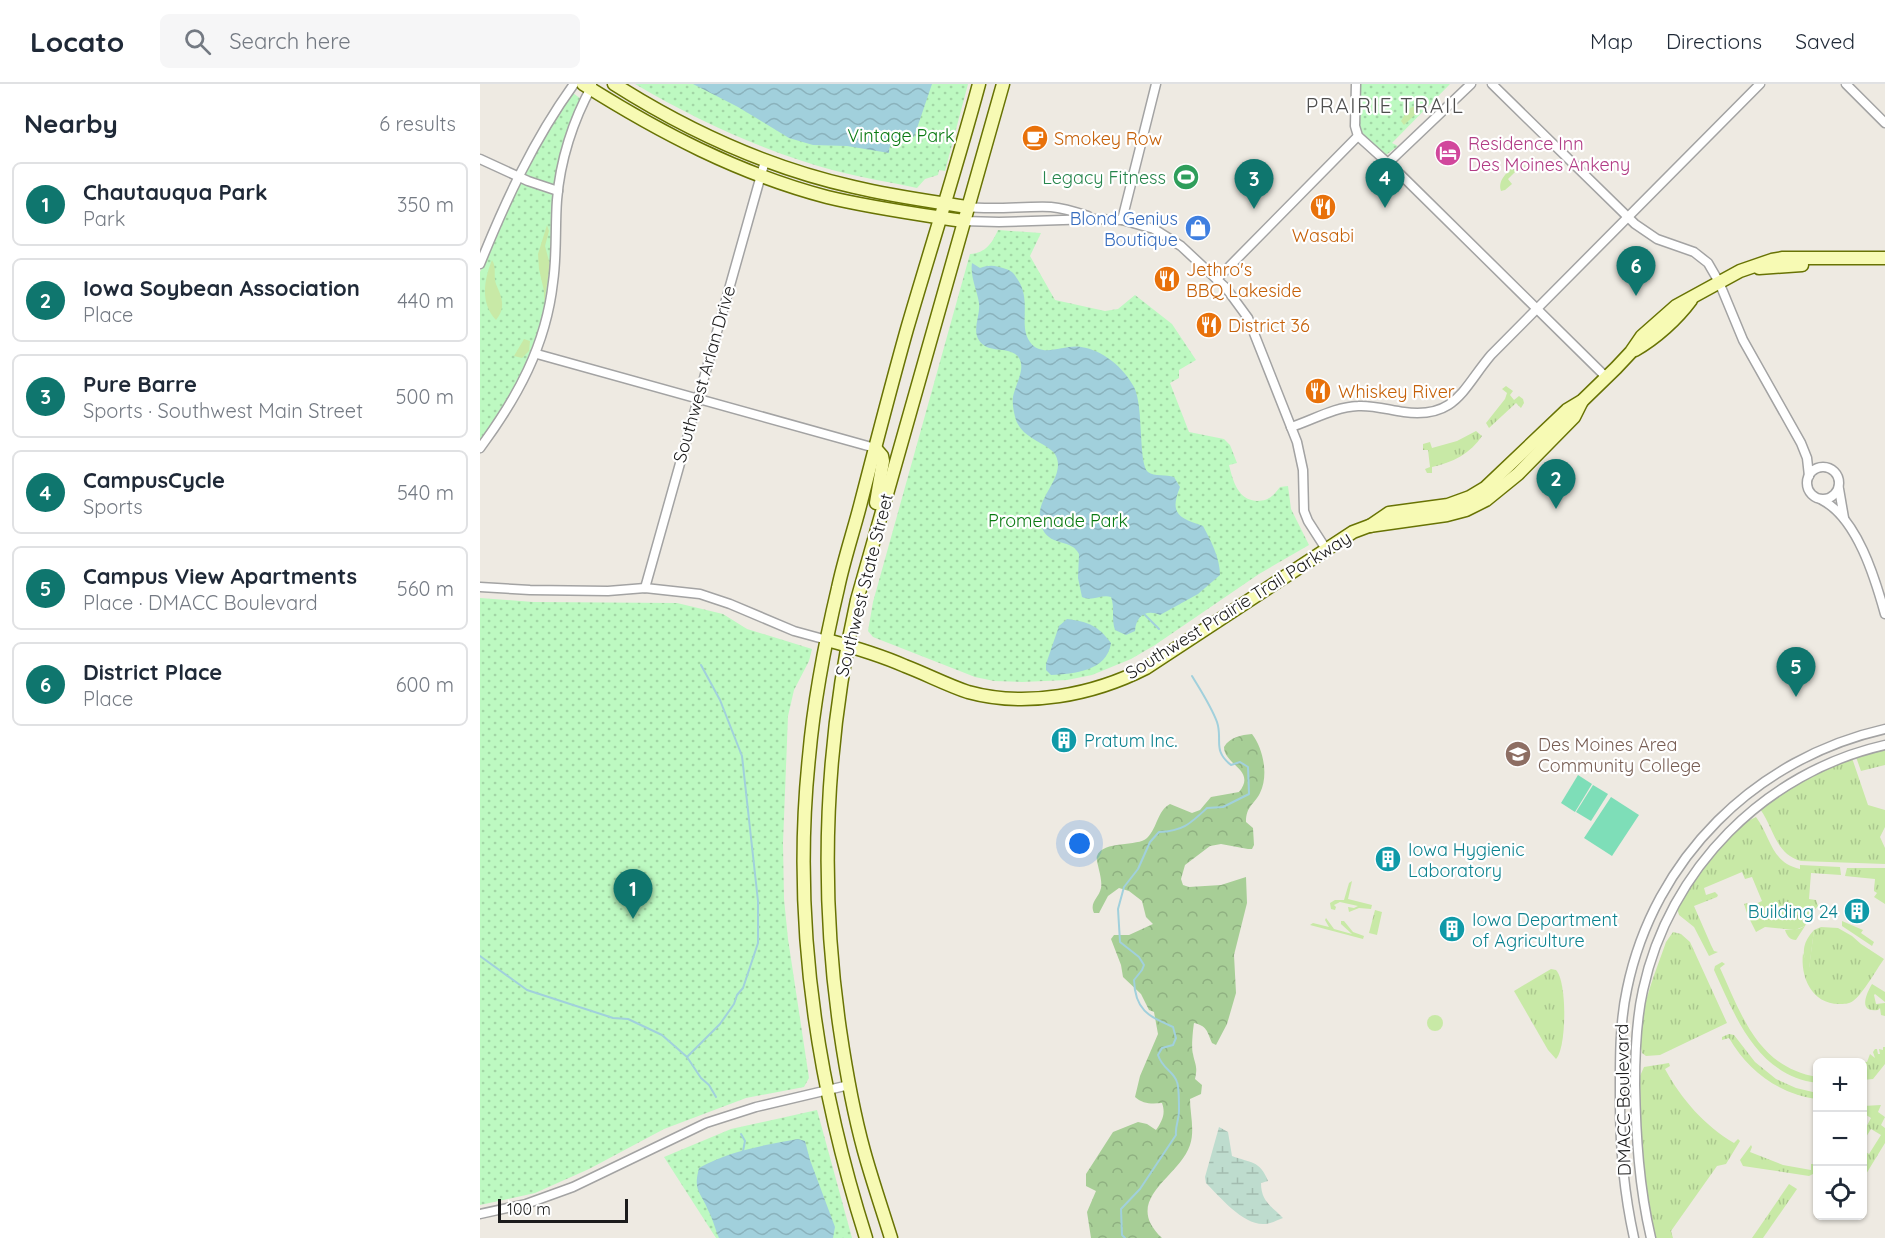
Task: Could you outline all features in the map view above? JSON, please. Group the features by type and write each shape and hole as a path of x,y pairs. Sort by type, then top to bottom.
{"main road":[{"path":"614,84 679,123 765,161 852,187 967,207"},
{"name":"Southwest State Street","path":"866,1238 849,1183 827,1091 810,980 805,924 804,866 808,759 815,706 838,586 906,331 979,84"},
{"name":"Southwest State Street","path":"891,1238 864,1150 849,1086 835,995 827,891 828,812 832,750 847,645 869,555 1003,84"},
{"path":"589,86 682,142 761,176 848,202 963,221"},
{"name":"Southwest Prairie Trail Parkway","path":"827,640 904,665 971,693 998,697 1048,698 1111,683 1146,668 1326,549 1389,513 1448,505 1477,493 1503,473 1566,410 1582,401 1631,352 1642,336 1676,306 1719,282 1740,271 1783,258 1885,258"},
{"name":"Southwest Prairie Trail Parkway","path":"1752,267 1885,265"},
{"path":"875,448 901,442"},
{"path":"869,555 872,523 883,465 882,456 875,448"}],"street":[{"path":"480,264 519,177 573,84"},
{"path":"1122,220 1156,84"},
{"path":"1356,84 1355,126 1358,136 1606,377"},
{"path":"1388,163 1471,84"},
{"path":"1492,84 1628,218 1657,239 1694,252 1708,263 1719,282 1739,332 1801,443 1807,458 1809,476 1807,485 1810,493 1828,503 1845,518"},
{"path":"1291,427 1332,411 1357,406 1416,414 1438,410 1463,393 1491,355 1760,84"},
{"path":"1846,84 1885,123"},
{"path":"480,448 513,400 537,354 554,282 558,191 572,132 589,86"},
{"path":"1217,279 1358,136"},
{"path":"480,159 519,177 558,191"},
{"name":"Southwest Arlan Drive","path":"645,588 765,161"},
{"path":"967,207 1005,209 1052,207 1094,219"},
{"path":"963,221 1122,220 1136,223 1167,236 1181,246 1217,279 1248,318 1301,456 1304,511 1326,549"},
{"path":"537,354 875,448"},
{"path":"1801,443 1824,467 1836,473 1840,483 1839,489 1845,518 1867,561 1885,614"},
{"path":"1809,476 1815,470 1824,467"},
{"path":"1821,500 1832,497 1839,489"},
{"name":"Southwest Prairie Trail Parkway","path":"480,587 552,591 608,591 645,588 700,594 794,631 827,640"},
{"name":"DMACC Boulevard","path":"1634,1238 1622,1156 1621,1034 1624,1003 1631,971 1640,940 1652,912 1690,850 1722,815 1758,785 1786,766 1817,751 1848,738 1885,729"},
{"name":"DMACC Boulevard","path":"1651,1238 1638,1163 1635,1051 1642,990 1666,919 1703,860 1754,808 1779,790 1821,766 1885,745"},
{"path":"480,1214 526,1204 573,1186 706,1123 756,1107 849,1086"}],"green space":[{"name":"Vintage Park","path":"635,84 968,84 945,171 939,170 938,175 925,179 917,188 856,176 784,155 708,123"},
{"path":"1358,84 1450,84 1392,143 1398,146 1386,155 1382,154 1359,129"},
{"path":"573,93 581,99 556,176 552,219 552,260 540,327 522,376 480,441 480,272 519,182"},
{"path":"1417,105 1421,109 1404,125 1401,121 1408,109"},
{"path":"1518,163 1524,164 1526,170 1520,167 1508,179 1512,184 1501,191 1502,179"},
{"path":"547,225 549,231 545,246 550,265 544,303 538,254"},
{"name":"Promenade Park","path":"998,230 1041,233 1030,256 1055,300 1105,311 1118,309 1135,295 1172,324 1196,360 1179,370 1179,378 1170,383 1189,432 1224,439 1230,445 1237,463 1229,465 1237,489 1245,497 1257,501 1265,500 1280,487 1288,486 1291,509 1309,545 1259,574 1131,659 1092,675 1067,680 1022,682 994,681 975,677 873,637 868,631 873,602 970,254 980,252 988,246"},
{"path":"492,260 495,281 502,302 501,311 496,320 488,306 485,291"},
{"path":"524,339 530,341 529,351 522,358 514,356"},
{"path":"1506,386 1513,391 1510,395 1514,400 1519,396 1524,403 1521,408 1516,403 1489,428 1486,423 1505,399 1507,393 1502,389"},
{"path":"1476,431 1482,436 1467,452 1447,463 1432,467 1432,473 1427,473 1425,469 1430,467 1428,450 1423,450 1423,444 1430,442 1432,448 1457,441"},
{"path":"480,598 533,602 677,603 723,614 747,629 812,649 809,661 794,690 788,716 783,843 784,899 788,939 809,1078 804,1087 746,1098 664,1129 589,1169 535,1193 480,1205"},
{"path":"1252,734 1262,754 1264,770 1263,786 1246,817 1246,822 1253,828 1254,845 1252,849 1221,844 1210,846 1185,865 1181,879 1183,885 1189,887 1221,885 1246,877 1247,903 1234,955 1236,993 1227,1024 1216,1045 1212,1043 1204,1027 1194,1023 1192,1051 1196,1068 1195,1079 1202,1085 1201,1094 1190,1099 1192,1128 1190,1145 1184,1157 1156,1189 1150,1200 1148,1212 1151,1224 1162,1238 1091,1238 1087,1212 1096,1191 1086,1186 1086,1174 1113,1132 1138,1122 1147,1124 1156,1130 1164,1111 1162,1103 1147,1103 1135,1097 1140,1076 1158,1034 1154,1012 1149,1010 1141,994 1123,977 1111,939 1114,935 1129,935 1153,924 1146,917 1142,901 1129,891 1119,888 1108,896 1099,913 1094,913 1093,906 1101,884 1097,856 1106,848 1143,841 1153,829 1162,811 1170,804 1192,813 1200,810 1211,797 1239,792 1244,784 1244,778 1225,753 1224,747 1233,739"},
{"path":"1885,749 1885,765 1861,771 1856,757"},
{"path":"1852,758 1868,805 1885,810 1885,827 1880,837 1885,848 1885,864 1801,861 1792,858 1776,840 1760,809 1805,780"},
{"path":"1578,775 1592,784 1575,812 1561,803"},
{"path":"1593,785 1608,794 1591,821 1576,812"},
{"path":"1611,797 1639,815 1612,856 1584,838"},
{"path":"1756,817 1777,855 1790,866 1800,869 1800,865 1840,867 1841,875 1811,873 1809,899 1816,900 1818,906 1809,916 1805,926 1795,930 1765,927 1756,932 1744,904 1747,903 1749,907 1762,901 1752,877 1745,879 1742,872 1704,888 1706,895 1715,892 1718,895 1694,906 1714,951 1718,952 1709,956 1694,927 1679,915 1677,908 1711,856 1748,818 1750,820"},
{"path":"1847,868 1885,868 1885,904 1874,897 1877,893 1874,891 1875,879 1845,876"},
{"path":"1352,881 1348,899 1372,905 1371,909 1359,908 1349,912 1348,907 1358,906 1340,902 1334,905 1335,910 1331,909 1330,903 1335,900 1344,900 1349,883"},
{"path":"1375,910 1382,912 1377,935 1369,933"},
{"path":"1326,918 1334,929 1352,934 1341,924 1341,921 1344,921 1353,932 1364,936 1363,939 1310,925 1313,923 1329,927"},
{"path":"1842,921 1863,930 1861,933 1874,942 1872,946 1842,926"},
{"path":"1805,926 1796,940 1789,937 1785,930 1799,929"},
{"path":"1821,927 1838,928 1884,959 1861,993 1850,1003 1830,1003 1822,999 1815,994 1806,980 1803,953 1809,968 1814,930"},
{"path":"1814,930 1809,970 1804,949 1807,939"},
{"path":"1673,932 1681,934 1690,942 1727,1023 1660,1055 1646,1056 1642,1053 1641,1040 1644,1011 1666,942"},
{"path":"1722,962 1725,964 1720,968 1736,1004 1766,1051 1797,1071 1813,1076 1813,1082 1796,1078 1779,1069 1751,1042 1731,1007 1714,970 1715,966"},
{"path":"1551,969 1556,970 1560,976 1564,1000 1564,1028 1560,1052 1556,1059 1548,1050 1514,991"},
{"path":"1872,984 1885,992 1885,1002 1874,995 1876,1004 1885,1003 1885,1016 1881,1015 1880,1008 1872,1010 1866,1006 1866,997"},
{"path":"1435,1015 1443,1023 1435,1031 1427,1023"},
{"path":"1729,1034 1734,1035 1755,1062 1776,1079 1796,1088 1813,1092 1813,1098 1790,1092 1766,1079 1745,1061 1729,1038 1722,1040 1722,1037"},
{"path":"1885,1047 1885,1064 1873,1079 1867,1080 1867,1062 1870,1054 1875,1058 1873,1052 1875,1049 1878,1054 1880,1054 1879,1049 1883,1050"},
{"path":"1669,1063 1670,1066 1665,1069 1678,1091 1695,1111 1723,1136 1734,1143 1738,1139 1740,1141 1726,1164 1717,1166 1671,1231 1673,1238 1655,1238 1643,1157 1640,1076 1644,1067"},
{"path":"1881,1105 1878,1112 1885,1117 1881,1125 1885,1128 1885,1143 1867,1172 1867,1153 1869,1154 1881,1135 1871,1129 1867,1136 1867,1126 1871,1118 1867,1116 1867,1106"},
{"path":"817,1110 852,1238 716,1238 664,1157 731,1129"},
{"path":"1219,1127 1228,1132 1232,1156 1254,1163 1262,1169 1268,1181 1261,1183 1263,1194 1268,1203 1283,1218 1264,1224 1248,1220 1232,1209 1206,1183 1205,1177"},
{"path":"1751,1145 1750,1152 1783,1165 1811,1170 1811,1164 1813,1164 1813,1174 1809,1176 1743,1166 1740,1160"},
{"path":"1789,1184 1797,1189 1763,1238 1752,1238"}],"water":[{"path":"693,84 932,84 914,137 896,138 891,144 889,153 847,146 813,145 789,138 738,107"},
{"path":"972,263 980,268 1000,267 1015,275 1024,296 1025,329 1030,342 1035,347 1041,350 1074,347 1089,349 1105,356 1125,373 1137,396 1145,467 1151,474 1174,477 1180,487 1176,503 1178,514 1203,526 1214,550 1220,575 1198,594 1160,615 1146,613 1137,621 1135,631 1126,635 1115,630 1111,597 1089,599 1082,597 1078,578 1079,554 1076,549 1051,538 1043,530 1040,510 1056,474 1058,465 1056,456 1049,448 1024,432 1016,420 1013,400 1021,372 1019,358 1012,352 985,346 977,337 979,303"},
{"path":"1067,619 1092,625 1111,643 1103,660 1096,665 1070,674 1051,675 1046,670 1046,664 1059,626"},
{"path":"798,1139 805,1141 835,1227 833,1238 719,1238 698,1190 699,1168 735,1153"}],"waterway":[{"path":"1144,614 1159,629"},
{"path":"687,1057 720,1024 734,1004 743,988 758,943 758,901 742,756 720,700 701,665"},
{"path":"1125,1238 1122,1235 1121,1209 1140,1189 1176,1135 1179,1092 1177,1082 1158,1055 1162,1048 1173,1045 1176,1038 1173,1027 1156,1019 1144,1011 1140,1005 1134,980 1144,965 1139,957 1120,942 1118,909 1124,887 1138,869 1150,842 1159,832 1180,828 1207,808 1223,807 1249,794 1248,767 1240,762 1231,765 1225,760 1220,750 1217,722 1192,676"},
{"path":"480,956 527,990 613,1018 628,1019 662,1035 687,1057 716,1097"},
{"path":"741,1134 745,1141 743,1151"}],"place":[{"name":"Smokey Row","path":"1035,138"},
{"name":"Residence Inn Des Moines Ankeny","path":"1448,153"},
{"name":"Legacy Fitness","path":"1186,177"},
{"name":"Wasabi","path":"1323,207"},
{"name":"CampusCycle","path":"1385,208"},
{"name":"Pure Barre","path":"1254,209"},
{"name":"Blond Genius Boutique","path":"1198,228"},
{"name":"Jethro's BBQ Lakeside","path":"1167,279"},
{"name":"District Place","path":"1636,296"},
{"name":"District 36","path":"1209,325"},
{"name":"Whiskey River","path":"1318,391"},
{"name":"Iowa Soybean Association","path":"1556,509"},
{"name":"Campus View Apartments","path":"1796,697"},
{"name":"Pratum Inc.","path":"1064,740"},
{"name":"Des Moines Area Community College","path":"1518,754"},
{"name":"Iowa Hygienic Laboratory","path":"1388,859"},
{"name":"Building 24","path":"1857,911"},
{"name":"Chautauqua Park","path":"633,919"},
{"name":"Iowa Department of Agriculture","path":"1452,929"}],"district":[{"name":"PRAIRIE TRAIL","path":"1385,105"}]}
